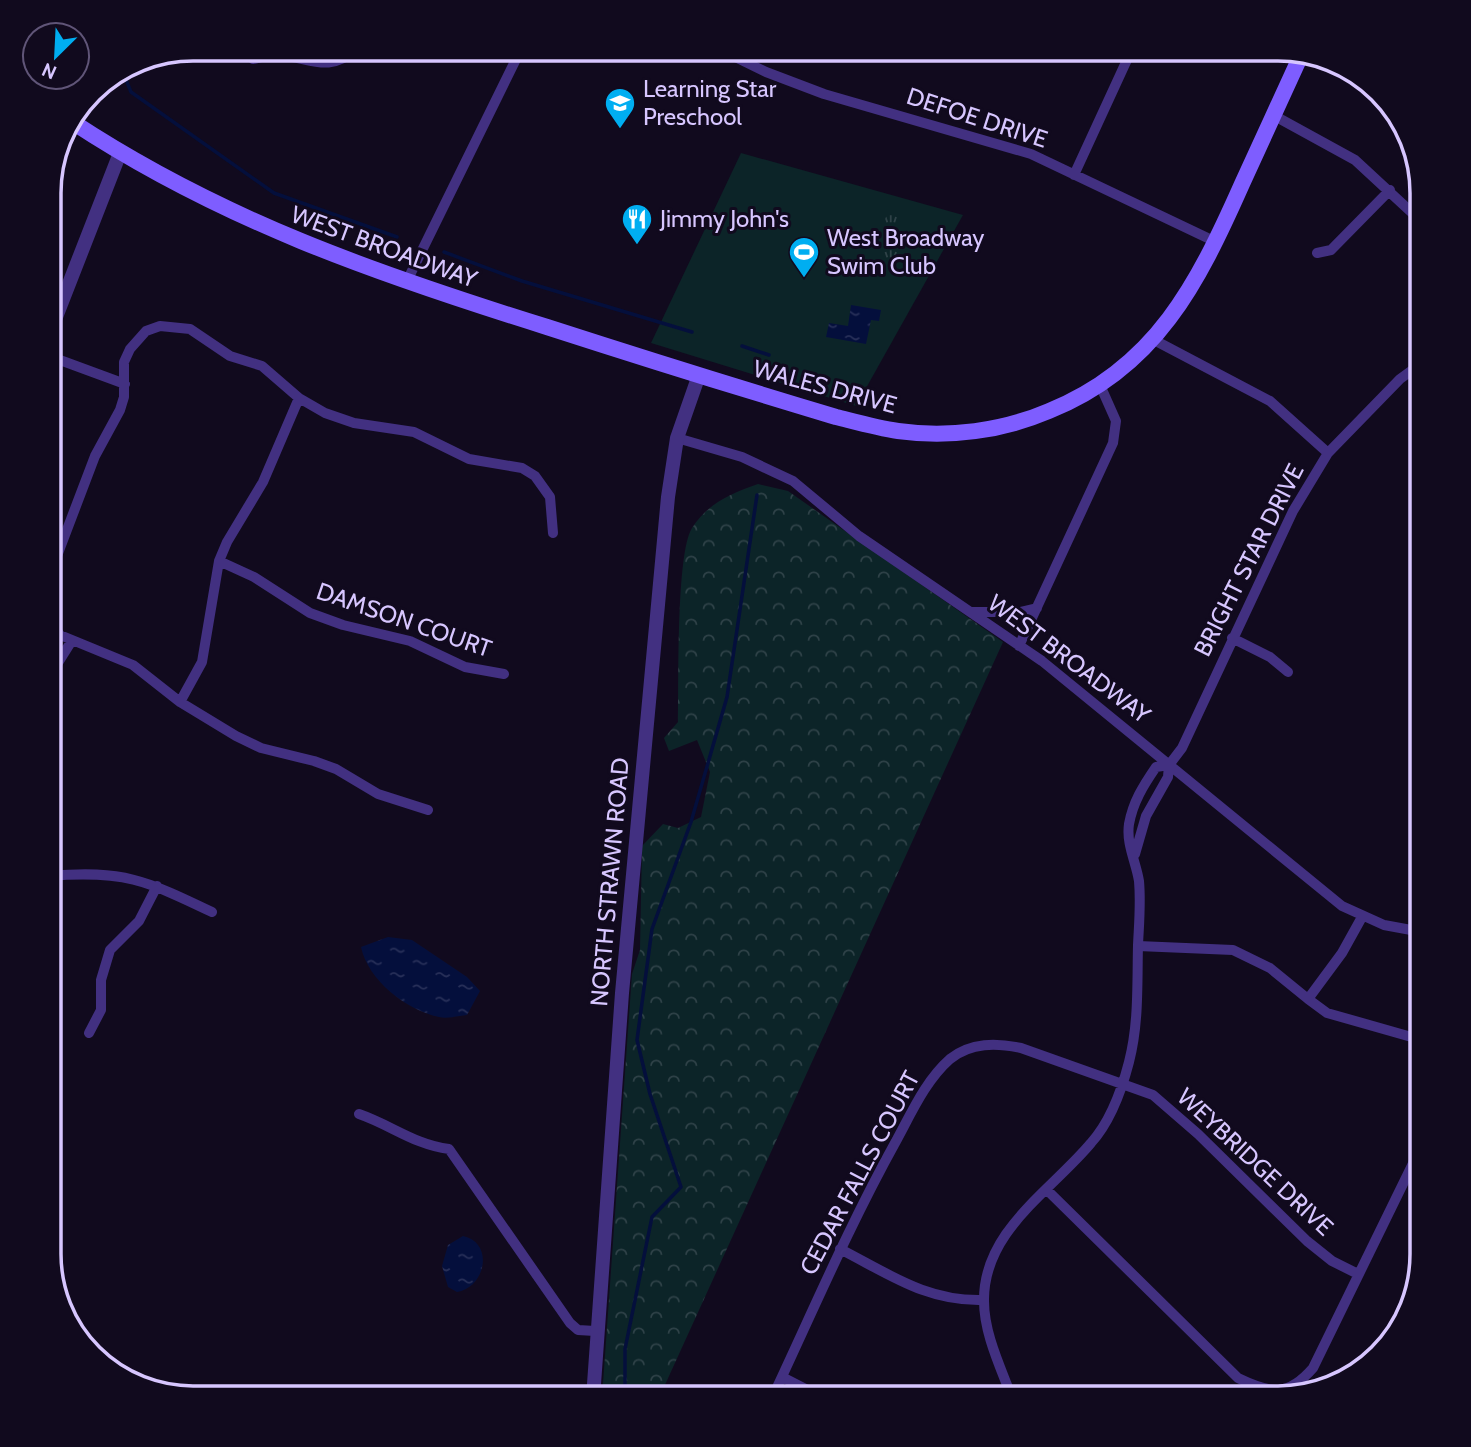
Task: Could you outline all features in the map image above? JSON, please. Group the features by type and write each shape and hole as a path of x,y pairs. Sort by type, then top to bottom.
{"main road":[{"name":"WALES DRIVE","path":"699,375 836,417 898,431 964,432 1031,419 1078,399 1100,385 1154,340 1188,295 1216,242 1298,63"},
{"name":"WEST BROADWAY","path":"79,126 120,153 229,210 317,250 406,283 699,375"}],"street":[{"path":"406,283 514,62"},
{"name":"DEFOE DRIVE","path":"746,62 824,94 1031,154 1216,242"},
{"path":"1074,175 1126,62"},
{"path":"1273,115 1355,160 1410,210"},
{"path":"62,302 120,153"},
{"path":"1317,253 1331,250 1390,190"},
{"path":"62,544 95,456 120,410 127,355 137,338 146,331 174,325 190,329 230,356 262,366 299,398 325,413 354,423 414,432 469,459 522,468 535,475 550,497 554,533"},
{"path":"1154,340 1270,401 1328,453"},
{"path":"62,361 125,384"},
{"name":"BRIGHT STAR DRIVE","path":"1169,765 1182,748 1293,511 1328,453 1410,372"},
{"name":"NORTH STRAWN ROAD","path":"593,1386 595,1331 624,979 667,511 677,438 699,375"},
{"path":"1019,646 1113,443 1116,421 1100,385"},
{"path":"180,702 202,662 219,561 226,542 263,482 299,398"},
{"name":"WEST BROADWAY","path":"677,438 742,457 793,481 859,536 1019,646 1330,897 1362,917 1410,929"},
{"name":"DAMSON COURT","path":"219,561 254,577 310,613 343,625 410,641 465,667 504,674"},
{"path":"970,612 1008,613 1037,608"},
{"path":"62,636 133,665 180,702 261,748 336,769 378,794 428,810"},
{"path":"1232,638 1270,657 1288,672"},
{"path":"62,657 71,642"},
{"path":"1008,1386 987,1324 984,1300 988,1267 1007,1230 1094,1141 1122,1084 1135,1033 1140,908 1135,854 1128,836 1138,793 1156,767 1169,765 1168,777 1146,816 1135,854"},
{"path":"61,875 106,873 157,886 212,912"},
{"path":"89,1033 102,1010 101,980 110,950 139,921 157,886"},
{"path":"1308,999 1342,953 1362,917"},
{"path":"1138,946 1233,950 1270,968 1327,1013 1410,1037"},
{"name":"CEDAR FALLS COURT","path":"778,1386 840,1249 922,1093 952,1058 967,1049 1000,1044 1021,1048 1122,1084"},
{"name":"WEYBRIDGE DRIVE","path":"1122,1084 1153,1095 1171,1109 1307,1241 1332,1261 1358,1274"},
{"path":"359,1114 387,1124 410,1140 449,1149 570,1324 578,1330 595,1331"},
{"path":"1294,1385 1314,1368 1410,1170"},
{"path":"1047,1191 1238,1378 1258,1386"},
{"path":"840,1249 929,1294 959,1301 984,1300"},
{"path":"782,1377 800,1386"}],"green space":[{"name":"West Broadway Swim Club","path":"741,153 963,215 856,406 651,343"},
{"path":"889,210 934,230 911,281 867,261"},
{"path":"758,484 788,491 1003,642 664,1386 603,1386 632,974 640,950 642,846 663,824 678,828 701,817 710,772 697,740 669,751 664,738 678,722 681,591 687,542 698,519 713,505"}],"water":[{"path":"851,305 881,310 879,321 871,320 866,344 826,337 829,323 848,326"},
{"path":"388,937 412,940 467,977 480,991 467,1015 439,1017 414,1008 390,992 372,971 361,947"},
{"path":"463,1236 480,1247 483,1256 480,1274 474,1283 457,1292 448,1287 442,1266 448,1245"}],"waterway":[{"path":"126,80 131,92 274,193 397,237"},
{"path":"444,252 522,281 692,332"},
{"path":"742,346 769,355"},
{"path":"625,1386 625,1349 652,1217 681,1187 650,1094 637,1040 652,929 691,822 727,697 757,495"}],"place":[{"name":"Learning Star Preschool","path":"620,130"},
{"name":"Jimmy John's","path":"637,246"},
{"name":"West Broadway Swim Club","path":"804,279"}]}
